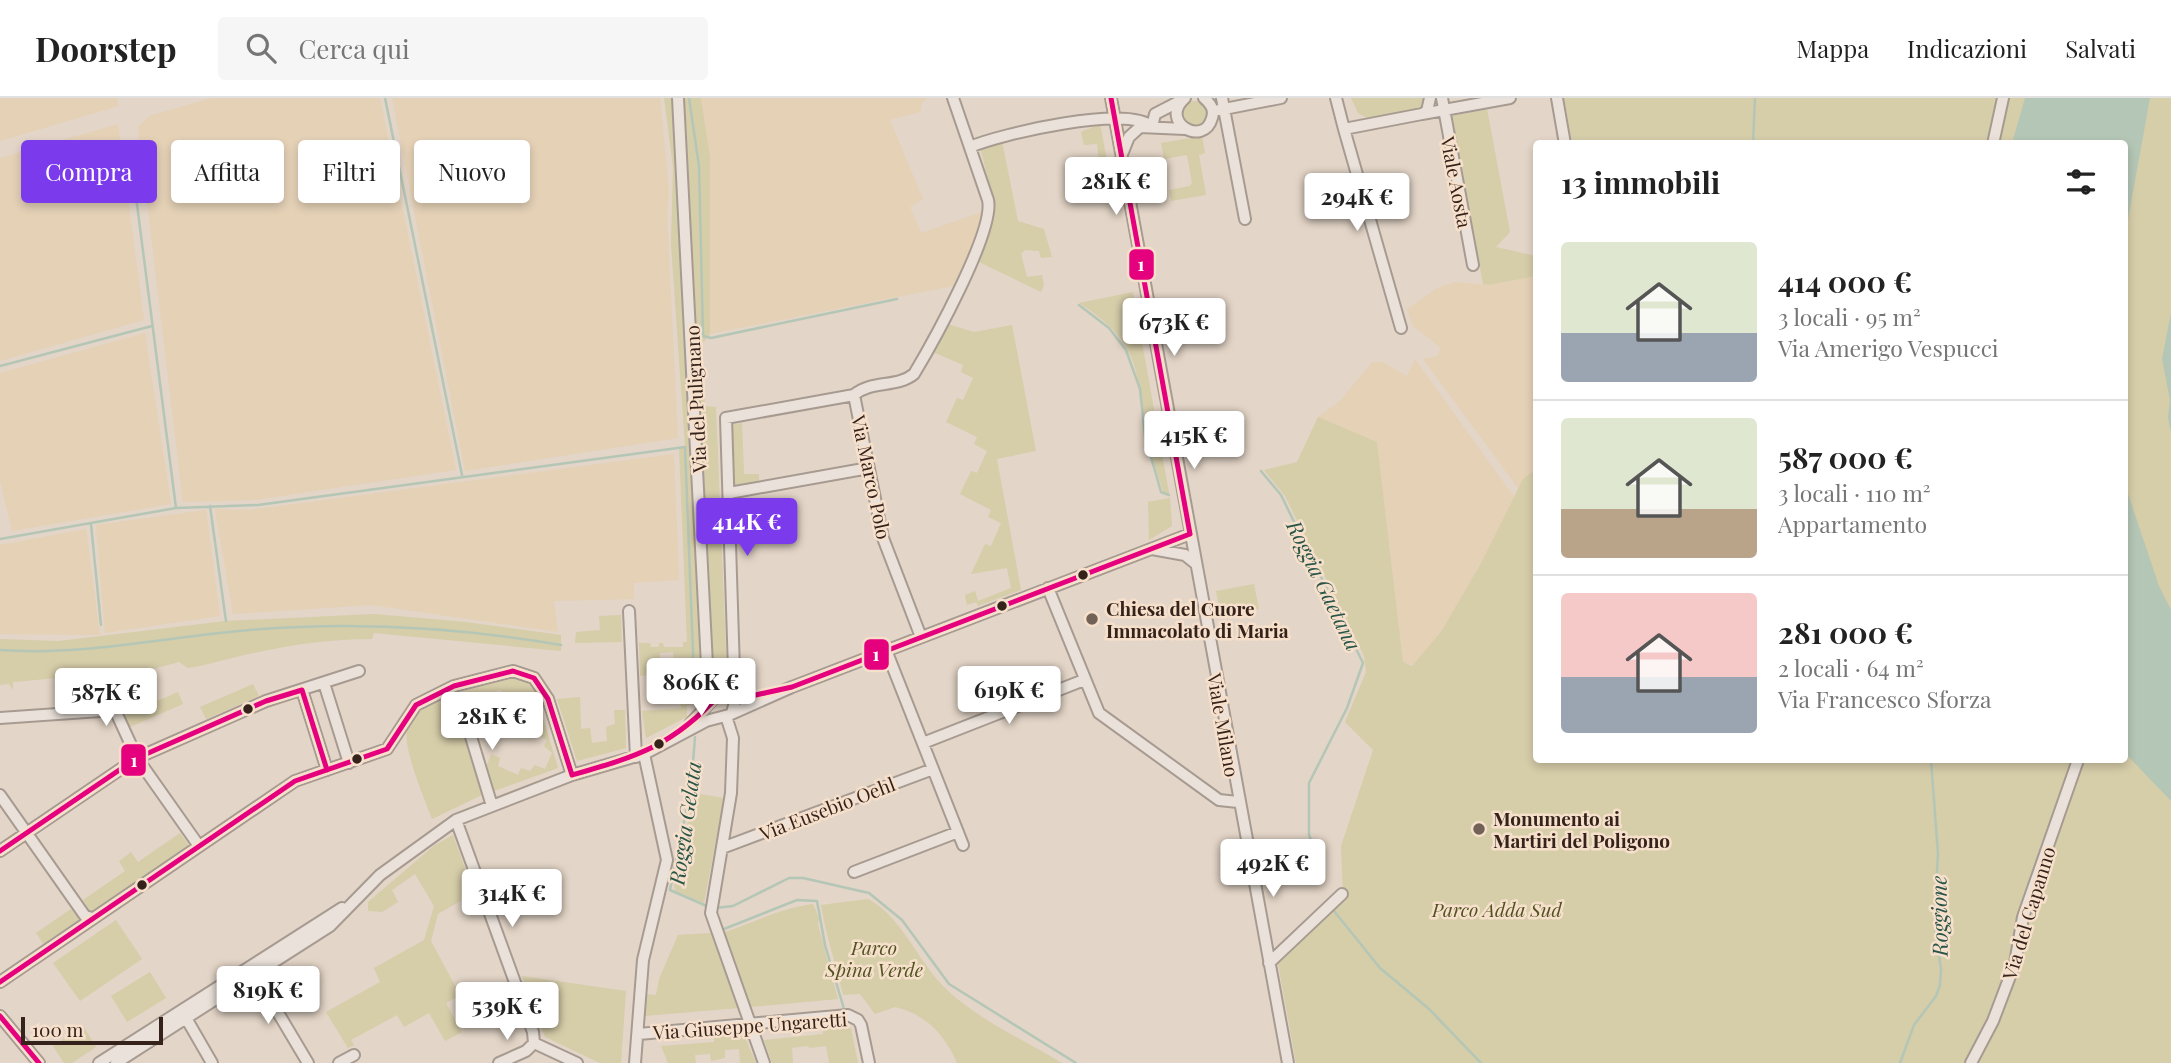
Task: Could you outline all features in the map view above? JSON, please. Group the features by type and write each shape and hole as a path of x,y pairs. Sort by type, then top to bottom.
{"street":[{"name":"Via del Pulignano","path":"678,98 707,666 712,681 730,696"},
{"path":"764,1063 711,908 731,793 733,746 727,715 730,696 726,418 854,395 864,388 902,380 914,374 974,256 989,208 953,98"},
{"name":"Viale Milano","path":"1111,98 1288,1063"},
{"path":"1152,127 1155,114 1185,98"},
{"path":"1185,98 1177,114 1185,129"},
{"path":"1204,98 1219,106 1281,98"},
{"path":"1336,98 1401,328"},
{"path":"1422,114 1427,111 1430,98"},
{"path":"1442,98 1448,104 1463,107"},
{"name":"Viale Aosta","path":"1442,98 1473,265"},
{"path":"1344,129 1510,98"},
{"path":"1557,98 1564,140"},
{"path":"1994,140 2003,98"},
{"path":"1122,155 1134,131 1142,126 1203,130 1219,106"},
{"path":"1219,106 1245,219"},
{"path":"970,147 987,140 1072,122 1140,119 1152,127"},
{"name":"Via Marco Polo","path":"854,395 883,538 921,637"},
{"path":"729,493 869,468"},
{"path":"116,1063 138,1043 355,898 417,846 456,820 572,775 640,755 792,687 1190,534"},
{"path":"1149,550 1185,555 1195,563"},
{"path":"1048,589 1093,704 1103,717 1219,800 1238,802"},
{"path":"629,611 640,755 667,860 643,960 635,1063"},
{"path":"886,650 963,845"},
{"path":"0,851 136,758 266,701 359,671"},
{"path":"0,982 295,781 387,749 409,713 425,699 454,686 513,671 534,678 545,690 572,775"},
{"path":"923,743 1084,680"},
{"path":"324,683 349,763"},
{"path":"104,685 136,758 199,846"},
{"path":"668,741 702,714 718,694 730,696 792,687"},
{"path":"302,690 327,770"},
{"path":"713,701 715,712 727,715"},
{"path":"462,707 492,806"},
{"path":"0,718 115,710"},
{"name":"Via del Capanno","path":"1971,1063 1993,1021 2015,963 2023,916 2077,763"},
{"name":"Via Eusebio Oehl","path":"722,848 933,768"},
{"path":"0,795 85,916 92,918"},
{"path":"456,820 533,1032 534,1043"},
{"path":"854,872 958,832"},
{"path":"1269,963 1342,894"},
{"path":"99,1063 186,1018 330,926 355,898"},
{"path":"255,974 308,1063"},
{"path":"0,1016 40,1063"},
{"name":"Via Giuseppe Ungaretti","path":"639,1034 853,1016 861,1025 869,1063"},
{"path":"186,1018 212,1063"},
{"path":"499,1063 526,1051 534,1043"},
{"path":"534,1043 577,1063"},
{"path":"340,1063 354,1055"}],"shaded area":[{"path":"0,98 117,98 119,106 0,141"},
{"path":"212,98 380,98 389,140 298,140 298,203 400,203 400,196 456,470 255,500 183,502 147,203 157,203 157,140 140,140 138,127 149,116"},
{"path":"392,98 660,98 669,191 667,215 678,438 465,471"},
{"path":"701,98 928,98 922,103 920,112 890,120 923,199 910,207 921,233 982,212 974,242 953,286 710,334 710,157"},
{"path":"2025,98 2150,98 2128,219 2128,140 2013,140"},
{"path":"118,124 120,140 62,140"},
{"path":"21,152 21,203 128,203 144,320 0,361 0,158"},
{"path":"1533,277 1533,698 1403,662 1377,443 1318,417 1340,401 1372,362 1383,362 1407,376 1415,359 1514,497 1518,488 1423,359 1438,356 1440,347 1413,326 1407,309 1437,288 1455,282 1488,285"},
{"path":"2171,313 2171,433 2168,418 2170,400 2162,359"},
{"path":"145,333 171,504 12,531 0,480 0,373"},
{"path":"674,454 679,580 634,583 634,599 554,601 558,632 371,605 233,614 215,509 249,510"},
{"path":"2128,494 2159,586 2171,610 2171,801 2128,756"},
{"path":"206,510 220,616 105,633 96,525"},
{"path":"86,529 100,635 0,634 0,545"}],"green space":[{"path":"664,98 701,98 710,157 710,334 701,345 705,406 716,407 727,677 732,678 732,683 703,684 702,700 687,706 687,717 646,738 642,711 681,708 680,691 687,691 688,661 674,661 673,652 660,653 660,660 648,661 649,675 640,676 639,643 650,643 651,647 659,647 659,643 663,643 664,647 683,647 683,642 687,642 679,447 685,446 671,244 673,167"},
{"path":"1351,98 1425,98 1422,108 1367,118 1358,113"},
{"name":"Parco Adda Sud","path":"1564,98 2171,98 2171,1063 1296,1063 1277,958 1343,895 1341,846 1373,750 1345,722 1366,672 1364,656 1285,496 1264,470 1297,462 1318,417 1377,442 1403,662 1412,666 1441,632 1480,565 1523,479 1533,472 1533,763 2128,763 2128,140 1571,140"},
{"path":"1195,101 1204,105 1208,114 1204,123 1195,127 1186,123 1182,114 1186,105"},
{"path":"1487,109 1510,232 1496,247 1533,255 1533,277 1483,284 1452,116"},
{"path":"1100,124 1112,186 1110,190 1097,192 1096,187 1102,185 1097,144 1084,145 1081,132"},
{"path":"1202,136 1205,153 1199,155 1206,195 1171,201 1169,190 1190,186 1192,183 1187,155 1164,159 1161,143"},
{"path":"1002,141 1018,221 1044,229 1052,257 1041,258 1039,251 1025,250 1021,254 1027,277 1042,275 1044,285 1041,292 979,262 994,206 981,150"},
{"path":"1133,292 1169,493 1166,494 1163,492 1151,453 1140,388 1131,356 1113,330 1079,303"},
{"path":"947,324 974,332 1012,325 1036,451 997,459 1021,590 978,606 976,602 967,605 965,595 975,591 978,601 1011,588 1007,568 971,574 985,544 991,546 1001,523 988,517 991,510 960,494 971,471 977,473 987,451 974,444 977,437 946,422 957,398 963,400 973,378 961,372 963,365 933,352"},
{"path":"742,423 744,474 759,474 759,482 734,486 730,425"},
{"path":"1170,498 1172,526 1149,540 1148,502"},
{"path":"1254,584 1259,609 1221,617 1216,591"},
{"path":"374,614 466,622 561,635 561,651 374,633 372,639 285,647 188,668 179,662 96,684 91,675 13,682 13,690 9,684 0,685 0,639 59,641 226,621"},
{"path":"621,615 622,642 575,643 576,632 600,630 599,616"},
{"path":"515,678 528,682 534,688 558,768 494,791 487,765 491,754 500,758 498,766 518,775 521,768 530,771 535,765 545,769 552,753 544,746 547,740 533,733 538,723 529,719 532,710 511,700 507,707 498,703 501,690 477,697 478,702 456,709 482,795 432,819 408,750 407,731 413,719 423,709 453,694"},
{"path":"253,684 259,696 206,719 200,707"},
{"path":"178,692 183,704 130,727 125,715"},
{"path":"580,697 581,729 590,728 592,743 607,741 606,727 615,724 614,710 625,710 626,748 577,761 557,699"},
{"path":"694,793 724,798 704,903 675,891 674,885"},
{"path":"180,833 189,845 91,912 83,900 125,871 119,861 131,852 138,862"},
{"path":"453,835 474,893 438,914 431,941 460,995 446,1003 462,1032 445,1041 429,1013 404,1027 397,1015 351,1040 354,1045 348,1048 326,1012 380,982 374,968 424,940 434,906 415,874 392,890 398,902 382,912 368,911 368,902 435,845"},
{"name":"Parco Spina Verde","path":"868,899 891,917 934,976 957,999 985,1019 1062,1063 957,1063 947,1043 925,1020 895,1007 875,1014 860,994 843,995 821,905"},
{"path":"813,904 819,918 818,924 838,999 751,1007 722,933 778,912"},
{"path":"71,909 80,920 44,945 36,933"},
{"path":"116,920 142,959 80,1001 53,963"},
{"path":"712,933 739,1008 644,1016 645,994 656,995 659,979 678,935"},
{"path":"150,972 166,998 127,1022 111,996"},
{"path":"522,976 626,991 621,1063 600,1063 545,1037"},
{"path":"844,1025 851,1028 858,1063 829,1063 826,1046 808,1046 792,1048 793,1063 772,1063 764,1040 823,1034 823,1027"},
{"path":"83,1026 96,1047 72,1063 64,1063 53,1046"},
{"path":"743,1033 756,1063 740,1063 739,1049 725,1050 725,1058 711,1061 710,1054 695,1055 696,1063 668,1063 661,1046 714,1042 714,1035"}],"waterway":[{"path":"385,98 462,475"},
{"path":"689,98 699,166 703,336 711,338 897,299"},
{"name":"Roggione","path":"1753,140 1755,98"},
{"path":"137,203 176,508"},
{"name":"Roggia Gaetana","path":"1079,305 1109,328 1126,350 1140,389 1145,436 1161,492 1169,495"},
{"path":"0,366 152,326"},
{"path":"0,539 176,508 258,505 685,447 695,703"},
{"name":"Roggia Gaetana","path":"1261,471 1281,495 1363,663 1347,708 1309,783 1309,835 1319,861"},
{"path":"210,506 226,621"},
{"path":"91,524 101,625"},
{"path":"0,650 94,648 249,630 328,626 444,630 561,645"},
{"name":"Roggia Gelata","path":"695,737 691,788 670,890 709,907"},
{"name":"Roggione","path":"1900,1063 1914,1025 1936,996 1940,985 1941,969 1934,922 1938,854 1931,763"},
{"name":"Roggia Gelata","path":"715,908 733,906 789,878 803,878 869,893 902,920 949,984 1076,1063"},
{"path":"724,929 797,900 817,901 825,945 844,1009"},
{"name":"Roggia Gaetana","path":"1334,911 1380,968 1429,1009 1481,1063"}],"transit line":[{"name":"1","path":"1111,98 1190,534"},
{"name":"1","path":"572,775 653,747 687,726 721,693 742,698 792,687 1190,534"},
{"name":"1","path":"0,982 295,781 387,749 416,705 454,686 513,671 534,678 548,699 572,775"},
{"name":"1","path":"0,851 137,758 266,701 302,690 327,770"},
{"name":"1","path":"0,1016 39,1063"}],"place":[{"name":"Chiesa del Cuore Immacolato di Maria","path":"1092,619"},
{"name":"Monumento ai Martiri del Poligono","path":"1479,829"}]}
